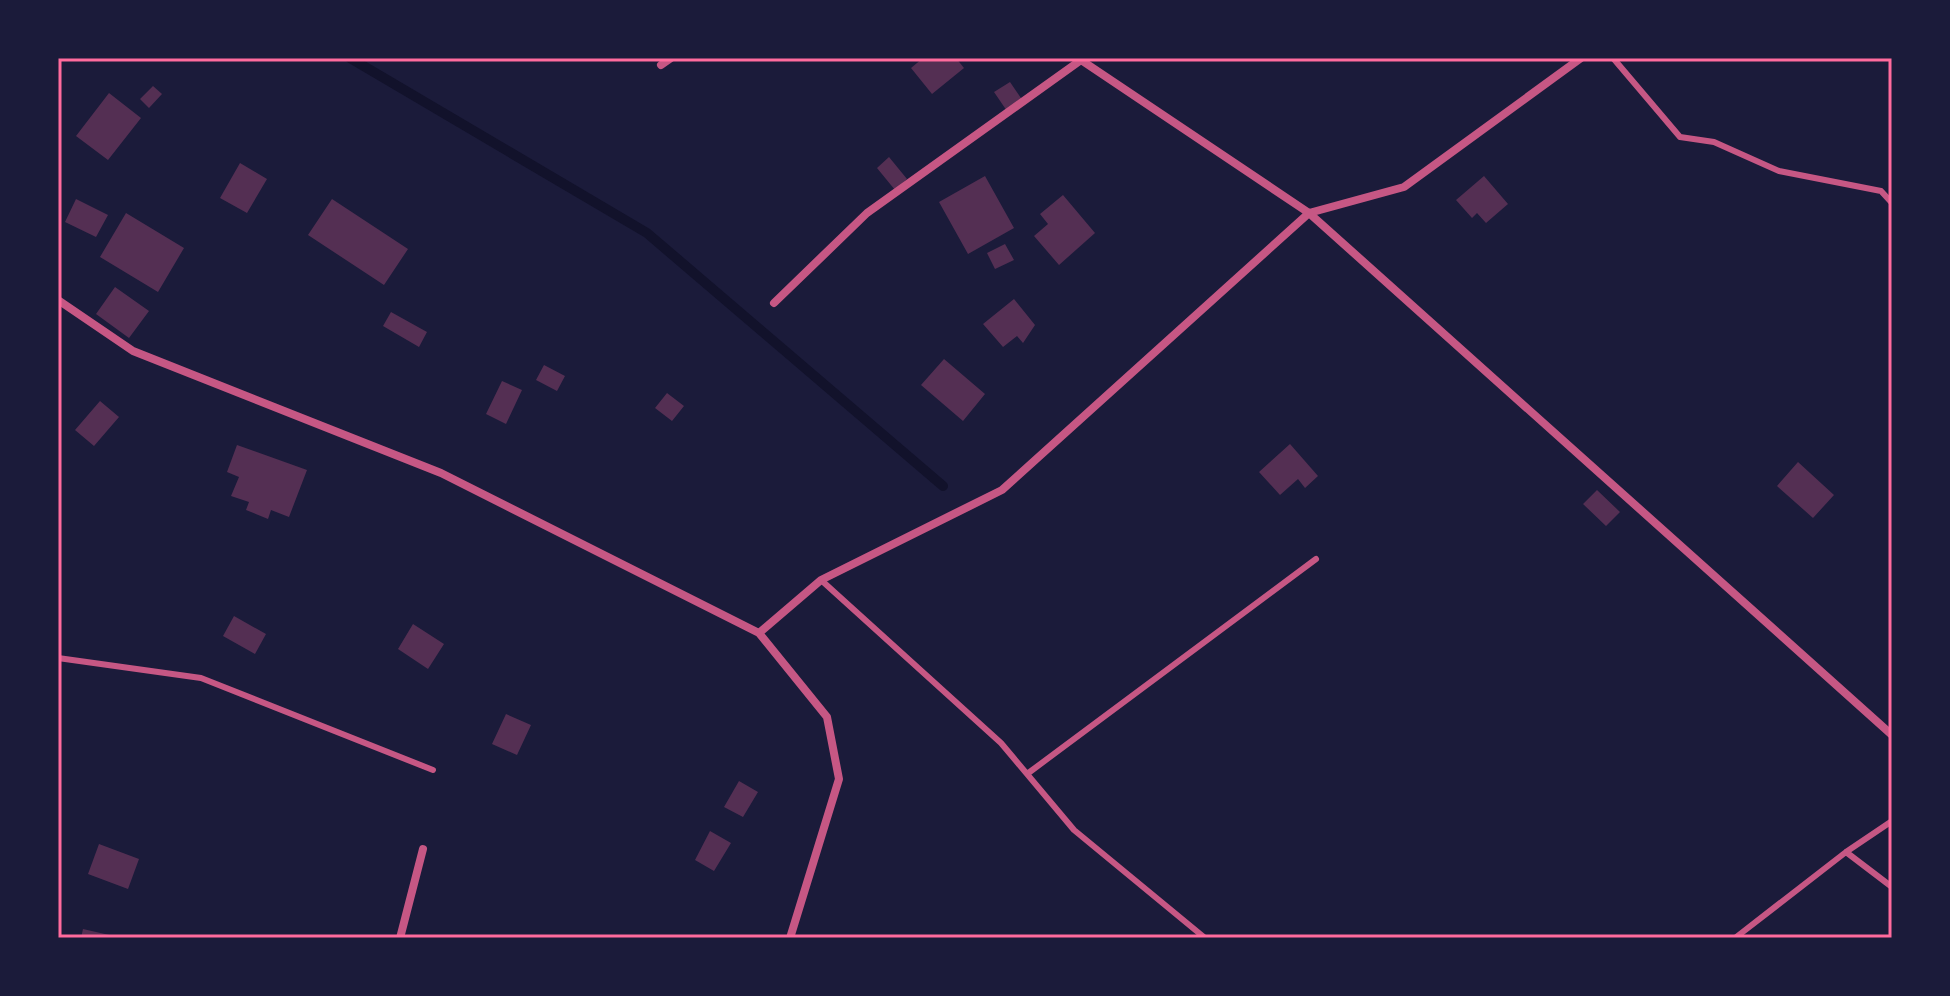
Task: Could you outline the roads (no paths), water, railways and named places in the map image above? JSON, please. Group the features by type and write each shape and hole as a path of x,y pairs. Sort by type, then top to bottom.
{"street":[{"path":"661,65 671,58"},
{"path":"759,633 821,580 1002,490 1309,213 1404,187 1581,58"},
{"path":"774,303 867,213 1080,59 1309,213 1892,735"},
{"path":"58,300 133,351 441,473 759,633 827,717 839,779 790,938"},
{"path":"400,938 423,849"}],"lane":[{"path":"1613,58 1680,137 1714,142 1779,171 1881,191 1892,203"},
{"path":"1027,774 1316,559"},
{"path":"821,580 1001,743 1074,830 1205,938"},
{"path":"58,658 201,678 433,770"},
{"path":"1735,938 1846,852 1892,821"},
{"path":"1846,852 1892,887"}],"waterway":[{"path":"350,58 647,233 943,486"}]}
